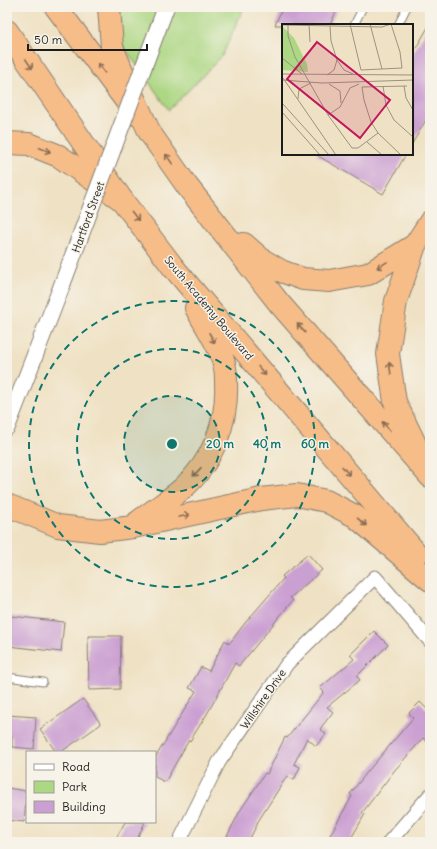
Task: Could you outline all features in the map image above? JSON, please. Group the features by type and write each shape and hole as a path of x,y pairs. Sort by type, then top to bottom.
{"highway":[{"path":"56,7 150,133 187,186 279,303 430,476"},
{"path":"109,7 112,47 150,133"},
{"name":"South Academy Boulevard","path":"7,31 122,200 174,267 430,570"},
{"path":"7,143 29,144 59,156 122,200"},
{"path":"187,186 241,242 261,259 281,272 303,279 329,281 368,274 415,245"},
{"path":"430,222 415,245 396,301 388,354 395,402 417,448 430,468"},
{"path":"132,527 182,489 203,466 217,440 224,417 227,393 225,368 216,345 174,267"},
{"path":"7,505 58,526 100,531 132,527 261,499 297,496 326,501 355,516 430,580"}],"street":[{"name":"Hartford Street","path":"7,427 60,293 166,7"},
{"name":"Willshire Drive","path":"179,842 219,762 287,664 375,577 430,641"},
{"path":"389,842 430,795"}],"lane":[{"path":"354,24 363,7"},
{"path":"398,24 407,7"},
{"path":"7,677 42,682"}],"green space":[{"path":"95,7 244,7 222,56 169,110"}],"building":[{"path":"283,7 338,7 330,24 275,25"},
{"path":"430,24 430,113 413,142 413,53"},
{"path":"317,155 405,155 383,194"},
{"path":"308,554 322,570 290,598 293,600 239,666 235,663 207,714 190,741 189,740 165,782 156,778 156,756 196,691 189,688 201,667 209,671 225,640 229,644 284,578 282,576"},
{"path":"11,616 64,622 61,652 8,646"},
{"path":"374,631 388,645 357,676 360,680 327,707 333,712 320,729 326,734 316,746 307,738 294,764 300,767 294,780 287,776 257,823 248,842 224,842 240,811 265,773 267,774 285,737 287,738 324,692 320,688 354,659 350,655"},
{"path":"88,636 121,636 120,689 89,690"},
{"path":"83,699 101,724 62,751 55,751 40,729"},
{"path":"420,702 430,712 430,745 423,738 394,771 362,813 365,814 349,842 338,842 329,837 352,796 350,794 413,718 409,713"},
{"path":"7,715 36,717 34,749 12,747 12,736 7,736"},
{"path":"7,788 26,791 24,822 7,820"},
{"path":"124,823 145,823 136,842 114,842"}]}
